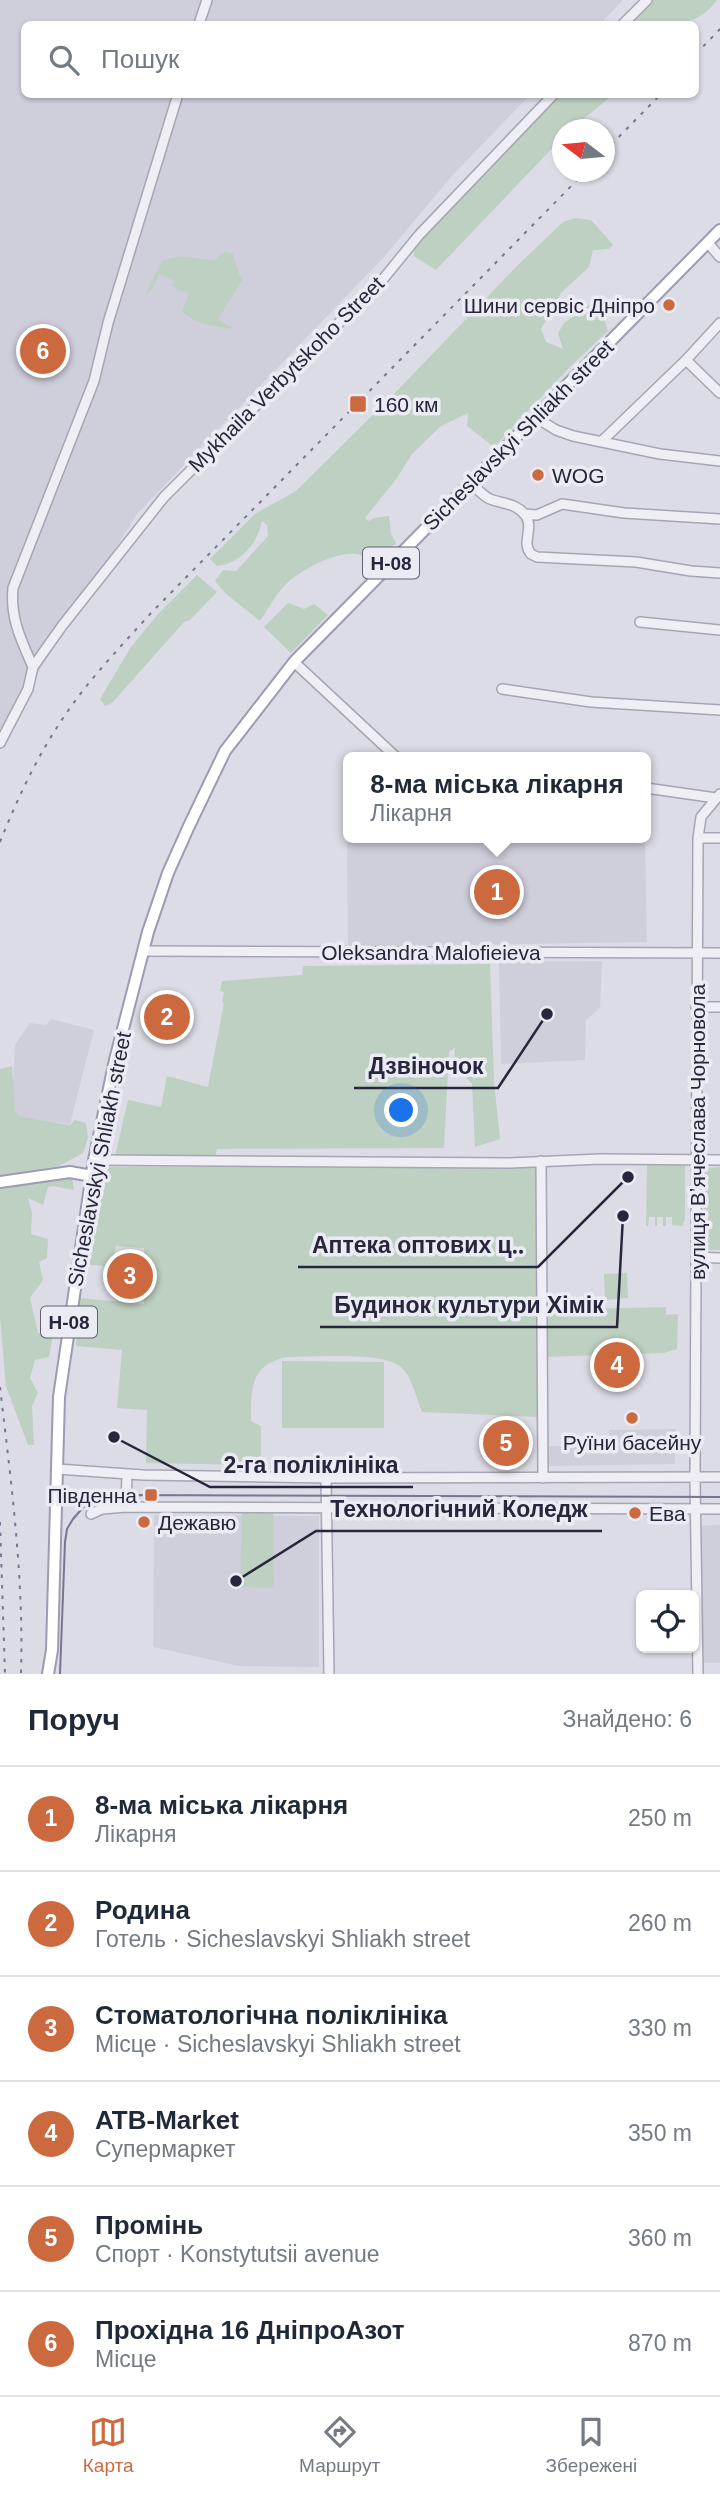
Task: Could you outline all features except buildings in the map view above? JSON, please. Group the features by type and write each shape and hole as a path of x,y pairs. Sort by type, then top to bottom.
{"main road":[{"name":"Sicheslavskyi Shliakh street","path":"48,1674 52,1650 59,1397 94,1160 115,1060 143,951 169,873 215,770 237,733 294,662 720,230"},
{"path":"0,1182 70,1172 92,1175"}],"street":[{"path":"200,21 207,0"},
{"path":"625,21 647,0"},
{"path":"33,667 14,622 11,605 13,588 93,381 177,98"},
{"name":"Mykhaila Verbytskoho Street","path":"0,743 28,689 33,667 164,496 384,278 419,235 550,98"},
{"path":"708,243 720,257"},
{"path":"602,442 720,323"},
{"path":"686,360 720,393"},
{"path":"535,417 556,430 602,442 690,459 720,461"},
{"path":"476,488 490,499 512,505 524,514 528,522 527,550 537,557 636,562 715,573"},
{"path":"524,514 537,515 562,504 624,513 720,519"},
{"path":"640,622 720,630"},
{"path":"294,662 391,752"},
{"path":"502,689 591,702 720,710"},
{"path":"651,789 718,796"},
{"name":"вулиця Вʼячеслава Чорновола","path":"698,1674 695,1478 698,838 701,817 718,796"},
{"path":"698,838 720,838"},
{"name":"Oleksandra Malofieieva","path":"143,951 720,953"},
{"path":"696,1007 720,1007"},
{"path":"94,1160 720,1160"},
{"path":"541,1161 543,1478"},
{"path":"696,1257 720,1258"},
{"path":"57,1469 127,1474 326,1478 720,1478"},
{"path":"126,1507 127,1474"},
{"path":"326,1478 329,1674"},
{"path":"91,1514 102,1509 126,1507 720,1509"}],"shaded area":[{"path":"0,0 623,0 603,21 21,21 21,98 527,98 451,177 384,257 137,514 0,733"},
{"path":"347,843 645,843 647,942 348,947"},
{"path":"602,961 600,1008 586,1020 585,1060 501,1064 499,962"},
{"path":"51,1019 94,1030 70,1124 11,1117 15,1045 30,1023 46,1025"},
{"path":"676,1429 675,1464 545,1466 545,1446 581,1446 581,1437 609,1437 609,1430"},
{"path":"154,1515 319,1516 319,1667 239,1666 153,1647"},
{"path":"720,1525 720,1663 701,1663 696,1526"}],"green space":[{"path":"649,0 717,0 708,10 689,21 628,21"},
{"path":"554,98 609,98 583,119 552,119 552,148 436,270 414,256 413,247"},
{"path":"575,218 591,220 613,245 609,249 593,250 589,267 561,293 541,329 546,342 563,349 558,333 564,323 596,300 606,304 605,322 608,331 494,447 467,426 468,413 441,426 412,454 397,478 365,518 369,521 389,516 391,534 396,543 375,565 362,555 356,554 338,555 319,563 286,584 260,621 225,593 215,581 223,570 236,571 268,536 267,525 262,521 257,537 240,557 217,566 210,559 255,514 296,491 519,264 563,222"},
{"path":"222,253 233,254 243,279 218,319 233,329 206,324 187,316 182,311 189,294 172,286 174,281 160,274 151,291 145,295 162,261 183,257 216,260"},
{"path":"197,575 217,592 190,620 184,622 112,703 105,706 100,699 131,647 158,614"},
{"path":"288,603 304,609 314,604 328,615 291,653 264,627"},
{"path":"490,964 494,1081 500,1139 475,1147 472,1084 454,1065 455,1047 449,1052 444,1148 217,1149 215,1157 115,1156 128,1100 161,1107 167,1076 208,1087 224,1003 224,992 220,991 222,981 302,975 303,966"},
{"path":"12,1066 15,1111 21,1117 70,1125 75,1120 86,1123 88,1138 83,1153 59,1166 0,1176 0,1069"},
{"path":"647,1164 685,1164 685,1220 682,1226 672,1225 672,1217 666,1217 666,1226 663,1226 663,1217 657,1217 655,1226 655,1217 649,1217 646,1226"},
{"path":"539,1166 537,1417 422,1412 408,1376 401,1367 392,1362 346,1356 286,1357 265,1366 255,1380 251,1398 251,1421 261,1426 261,1465 146,1463 147,1410 117,1408 122,1350 76,1346 80,1298 144,1304 144,1248 116,1246 112,1267 85,1264 100,1167"},
{"path":"720,1167 720,1250 708,1250 704,1245 704,1171 707,1168"},
{"path":"66,1176 72,1178 74,1190 48,1187 43,1205 28,1198 32,1213 31,1234 48,1239 47,1258 39,1262 43,1280 30,1298 38,1333 53,1333 49,1357 35,1360 30,1378 38,1393 32,1406 34,1445 28,1445 6,1386 0,1318 0,1186"},
{"path":"627,1273 628,1298 605,1300 604,1274"},
{"path":"666,1307 666,1315 678,1314 677,1349 664,1353 543,1357 543,1310"},
{"path":"282,1361 384,1362 384,1428 282,1428"},
{"path":"242,1513 273,1513 274,1588 240,1587"}],"tram line":[{"path":"60,1674 67,1529 87,1503 96,1499 113,1495 720,1497"}],"railway":[{"path":"699,51 720,29"},
{"path":"615,141 657,98"},
{"path":"0,842 49,740 79,695 109,659 151,613 575,182"},
{"path":"0,1387 19,1566 21,1674"},
{"path":"0,1522 5,1674"}],"place":[{"name":"Шини сервіс Дніпро","path":"669,305"},
{"name":"Прохідна 16 ДніпроАзот","path":"43,351"},
{"name":"160 км","path":"358,404"},
{"name":"WOG","path":"538,475"},
{"name":"8-ма міська лікарня","path":"497,892"},
{"name":"Дзвіночок","path":"547,1014"},
{"name":"Родина","path":"167,1017"},
{"name":"Аптека оптових ц‥","path":"628,1177"},
{"name":"Будинок культури Хімік","path":"623,1216"},
{"name":"Стоматологічна поліклініка","path":"130,1276"},
{"name":"ATB-Market","path":"617,1365"},
{"name":"Руїни басейну","path":"632,1418"},
{"name":"2-га поліклініка","path":"114,1437"},
{"name":"Промінь","path":"506,1443"},
{"name":"Південна","path":"151,1495"},
{"name":"Ева","path":"635,1513"},
{"name":"Дежавю","path":"144,1522"},
{"name":"Технологічний Коледж","path":"236,1581"}]}
